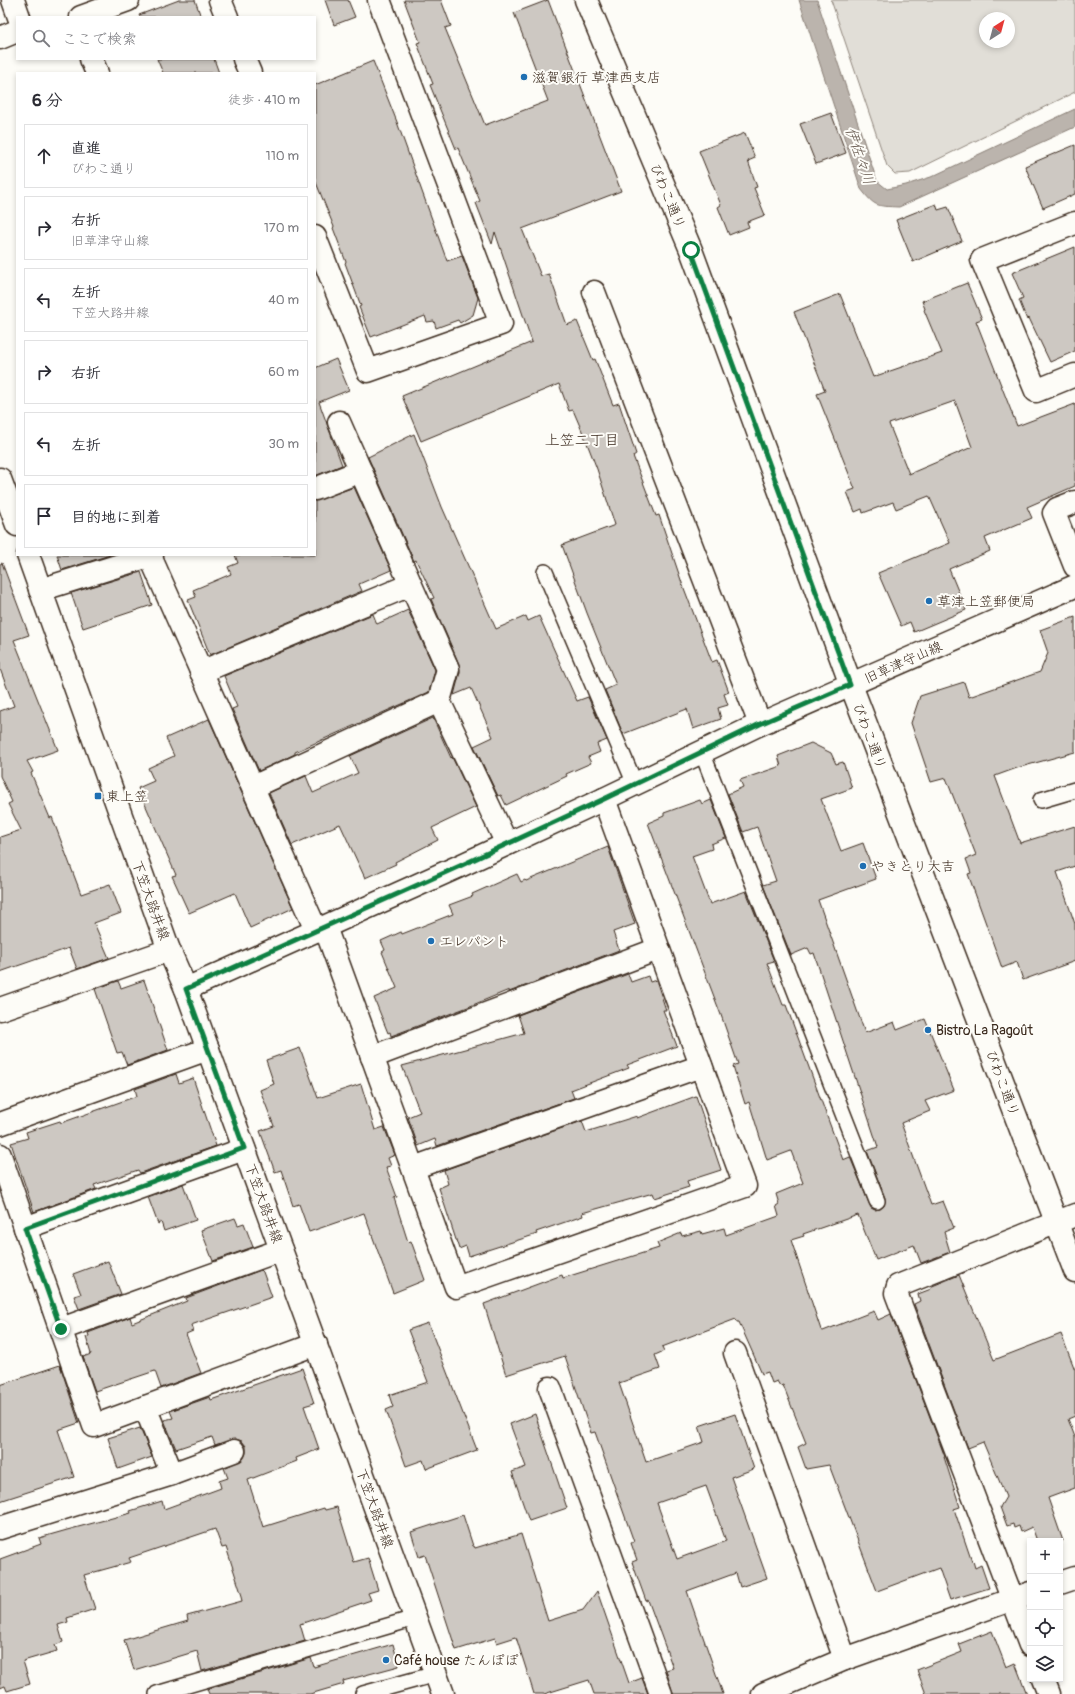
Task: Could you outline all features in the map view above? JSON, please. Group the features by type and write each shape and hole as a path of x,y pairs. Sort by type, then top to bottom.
{"street":[{"path":"12,0 18,16"},
{"path":"84,16 128,0"},
{"path":"220,0 227,16"},
{"path":"316,240 368,371 501,324 379,0"},
{"name":"びわこ通り","path":"586,0 691,250 850,685 1065,1219 1075,1271"},
{"path":"0,38 16,31"},
{"path":"91,60 97,72"},
{"path":"244,60 250,72"},
{"path":"1075,223 982,260 1036,392 1075,375"},
{"path":"594,292 760,724"},
{"path":"339,422 448,669 439,701 507,844"},
{"path":"316,489 361,471"},
{"path":"0,479 10,519"},
{"path":"1075,502 1057,509 1054,513 1075,566"},
{"name":"下笠大路井線","path":"28,556 169,950 186,989 443,1694"},
{"path":"40,590 148,556"},
{"path":"151,556 201,672 320,929 372,1057 456,1287 745,1186 604,799"},
{"path":"201,672 410,585"},
{"name":"旧草津守山線","path":"186,989 507,844 760,724 1075,586"},
{"path":"253,787 439,701"},
{"path":"372,1057 658,949"},
{"path":"0,1009 169,950"},
{"path":"0,1124 208,1050"},
{"path":"413,1168 701,1066"},
{"path":"25,1228 244,1148"},
{"path":"0,1155 94,1426 316,1344"},
{"path":"1027,1629 1021,1596 896,1293 898,1286 1065,1219"},
{"path":"61,1329 281,1250"},
{"path":"735,1353 845,1659"},
{"path":"550,1388 661,1694"},
{"path":"146,1407 172,1474"},
{"path":"0,1528 172,1474 234,1451"},
{"path":"1063,1582 1075,1578"},
{"path":"763,1694 845,1659 1021,1596"},
{"path":"1044,1682 1049,1694"}],"lane":[{"path":"545,572 635,784"},
{"path":"702,752 877,1201"},
{"path":"1041,800 1075,790"},
{"path":"156,1694 415,1618"},
{"path":"363,1694 436,1674"}],"shaded area":[{"path":"831,0 1075,0 1075,92 910,173 895,174 887,166"}],"water":[{"name":"伊佐々川","path":"799,0 817,0 877,181 887,189 931,177 1075,109 1075,127 899,207 881,206 873,202 861,189"}],"building":[{"path":"179,0 195,0 201,16 140,16"},
{"path":"325,0 348,0 355,17 334,25"},
{"path":"404,0 441,0 451,26 445,28 485,125 548,101 514,13 548,0 621,191 522,229 541,276 549,274 567,325 577,321 593,360 595,359 613,405 619,403 636,454 633,456 656,516 659,515 682,583 712,662 717,660 729,692 724,694 728,705 718,708 721,719 693,729 687,709 623,734 605,690 616,685 562,545 615,525 597,469 585,438 573,410 569,411 559,384 421,441 402,396 532,342 495,232 492,244 476,203 480,201 458,148 456,149 430,85 433,84 417,43 420,42"},
{"path":"157,60 214,60 219,72 163,72"},
{"path":"373,61 397,122 447,261 462,256 478,298 473,315 460,323 458,320 436,328 434,321 427,322 425,316 371,337 359,307 361,306 333,228 334,227 316,182 316,85"},
{"path":"831,113 846,153 816,164 800,124"},
{"path":"745,133 755,158 748,161 757,187 754,188 765,215 747,222 749,227 729,235 718,207 721,205 699,151"},
{"path":"1075,145 1075,194 1043,208 1025,166"},
{"path":"936,204 938,210 948,207 962,241 913,262 896,220"},
{"path":"1075,247 1075,351 1050,362 1029,318 1027,320 1019,300 1023,298 1012,273"},
{"path":"967,283 982,319 976,321 1017,426 1075,404 1075,486 1027,507 1032,518 985,538 990,551 949,569 966,610 914,632 910,622 901,626 878,573 950,543 929,496 896,509 893,502 863,513 862,509 855,512 847,492 855,489 817,394 825,391 794,312 840,294 873,377 942,353 924,310 922,301","holes":["955,401 972,447 909,474 889,424"]},
{"path":"336,359 349,390 319,402 342,465 316,476 316,368"},
{"path":"414,434 442,507 496,629 526,616 528,621 539,616 577,701 588,697 607,740 597,744 600,752 588,757 591,763 566,774 567,776 506,805 501,795 498,796 474,746 493,737 471,688 454,695 460,672 459,664 431,599 434,598 416,560 414,561 368,457"},
{"path":"354,487 391,570 359,584 362,591 210,655 188,600 196,597 193,590 231,574 228,567 238,563 235,556 316,556 316,501"},
{"path":"57,556 107,556 62,570"},
{"path":"2,563 29,635 14,640 58,750 27,761 33,772 31,773 50,818 52,817 81,894 110,884 121,913 94,923 109,958 77,969 69,948 0,972 0,837 21,830 8,804 12,802 0,776 0,711 14,706 0,669 0,564"},
{"path":"141,572 152,605 83,628 71,593"},
{"path":"408,610 435,670 429,692 295,752 295,754 259,771 232,709 237,707 224,676 373,614 377,624"},
{"path":"1075,617 1075,752 1017,768 995,776 1020,843 1075,826 1075,866 1057,872 1075,924 1075,961 1023,980 1017,962 1002,968 968,874 971,873 966,859 976,855 946,778 931,782 911,723 920,696 964,682 969,697 1040,672 1048,653 1040,630"},
{"path":"433,718 476,807 432,828 438,840 395,862 396,864 365,878 340,824 292,845 269,793 306,776 313,793 358,773 350,756"},
{"path":"209,719 293,908 250,928 235,893 189,913 172,876 176,875 138,788 154,781 148,768 174,756 166,738"},
{"path":"811,743 831,753 836,764 843,762 852,788 821,799 841,851 863,843 876,879 818,900 865,1033 894,1022 897,1030 925,1019 954,1090 925,1101 930,1111 901,1123 931,1205 943,1201 954,1228 944,1232 950,1252 921,1263 914,1245 876,1260 858,1215 803,1234 804,1236 791,1240 821,1330 823,1331 874,1311 878,1320 891,1314 945,1457 960,1507 954,1509 972,1562 973,1561 975,1568 981,1565 989,1588 950,1600 939,1568 877,1591 829,1465 806,1469 798,1447 806,1443 783,1385 780,1386 777,1381 772,1383 768,1372 762,1374 739,1322 737,1322 736,1319 662,1347 664,1351 655,1355 660,1369 619,1383 646,1462 704,1442 699,1426 735,1414 754,1469 731,1477 767,1578 740,1587 736,1573 687,1591 723,1694 673,1694 666,1670 673,1668 648,1600 646,1601 632,1562 637,1560 631,1543 634,1542 595,1432 591,1433 565,1356 506,1375 484,1304 562,1275 563,1278 659,1248 657,1243 681,1233 682,1236 701,1231 702,1234 724,1228 726,1235 779,1216 776,1206 779,1204 776,1194 803,1183 791,1151 767,1160 749,1102 745,1104 733,1066 738,1064 721,1015 648,823 664,816 664,813 700,800 702,804 711,800 726,838 711,844 712,849 692,856 710,904 746,891 774,961 767,963 783,1005 786,1005 843,1160 850,1157 871,1208 875,1210 884,1206 885,1198 867,1151 878,1147 814,953 811,954 808,948 791,955 763,885 776,881 757,827 743,832 728,794 743,787 740,780 781,766 778,756","holes":["706,1486 726,1541 677,1559 657,1503"]},
{"path":"608,847 635,924 613,932 619,950 509,992 509,990 391,1036 390,1032 388,1033 374,998 397,988 382,952 385,950 381,941 401,932 402,934 453,914 449,905 473,896 472,894 517,874 521,882 526,881"},
{"path":"628,974 631,982 648,976 650,982 656,980 666,1010 663,1010 677,1046 627,1065 629,1068 571,1090 574,1098 437,1146 435,1139 418,1146 408,1117 420,1112 402,1066 524,1033 518,1015"},
{"path":"144,980 168,1050 127,1065 122,1052 117,1053 95,989 118,981 121,988"},
{"path":"300,1048 318,1098 361,1084 375,1130 384,1127 395,1155 388,1158 391,1166 386,1167 397,1197 394,1198 408,1242 411,1241 425,1280 393,1293 364,1213 309,1232 299,1204 293,1206 281,1170 275,1172 260,1131 274,1126 260,1090 274,1084 266,1060"},
{"path":"176,1074 179,1083 193,1078 216,1146 140,1173 138,1170 94,1185 96,1189 34,1212 11,1143 28,1138 26,1132 60,1121 61,1123 137,1096 135,1089"},
{"path":"696,1096 721,1170 687,1181 689,1187 655,1198 653,1193 582,1213 583,1216 536,1232 537,1234 469,1256 466,1246 459,1249 439,1188 448,1184 444,1170 582,1121 586,1132 637,1116 637,1118"},
{"path":"183,1184 196,1220 164,1231 161,1222 158,1224 148,1197"},
{"path":"235,1218 238,1225 244,1223 253,1247 213,1261 201,1230"},
{"path":"108,1261 121,1294 79,1309 74,1296 81,1294 73,1274"},
{"path":"261,1270 272,1297 191,1325 193,1331 186,1334 201,1373 161,1388 155,1371 95,1391 83,1357 91,1354 86,1337 89,1336 88,1333 130,1317 132,1323 187,1301 186,1298"},
{"path":"959,1275 994,1360 1061,1334 1075,1370 1075,1416 1068,1419 1075,1437 1075,1488 1048,1498 1062,1538 1036,1538 1032,1527 1021,1532 1019,1526 1014,1528 1013,1524 1007,1526 1000,1507 1006,1497 983,1442 968,1448 914,1304 920,1301 918,1294 931,1289 930,1287"},
{"path":"428,1323 477,1450 426,1469 423,1460 406,1466 386,1410 393,1407 389,1395 428,1382 408,1330"},
{"path":"60,1365 79,1423 58,1430 74,1477 0,1501 0,1385"},
{"path":"302,1368 314,1403 304,1406 319,1449 296,1458 297,1461 248,1480 263,1527 324,1508 325,1510 337,1507 354,1562 368,1558 378,1590 368,1593 371,1600 300,1624 305,1641 202,1671 197,1651 134,1670 124,1640 188,1621 187,1616 242,1601 242,1596 226,1547 222,1548 215,1529 129,1558 131,1562 84,1575 95,1609 67,1618 68,1622 58,1625 63,1642 55,1645 57,1651 23,1661 30,1684 7,1691 5,1686 0,1688 0,1559 41,1544 39,1538 131,1513 130,1511 162,1501 164,1509 221,1488 219,1481 228,1478 224,1468 243,1459 246,1453 246,1446 242,1441 236,1439 215,1445 212,1437 176,1449 164,1420 173,1418 170,1411 210,1397 211,1400"},
{"path":"535,1414 567,1508 529,1521 512,1472 526,1467 510,1424"},
{"path":"140,1428 152,1457 118,1469 108,1438"},
{"path":"463,1515 475,1548 521,1534 548,1621 583,1610 597,1591 629,1683 642,1678 648,1694 594,1694 589,1680 544,1694 534,1694 516,1637 497,1643 495,1638 456,1650 425,1555 419,1557 411,1532"},
{"path":"992,1631 1006,1667 1015,1663 1027,1694 926,1694 917,1670 962,1652 959,1644"},
{"path":"393,1644 399,1666 343,1681 344,1684 310,1694 209,1694 207,1689 311,1658 314,1667"}],"place":[{"name":"滋賀銀行 草津西支店","path":"524,77"},
{"name":"草津上笠郵便局","path":"929,601"},
{"name":"東上笠","path":"98,796"},
{"name":"やきとり大吉","path":"863,866"},
{"name":"エレパント","path":"431,941"},
{"name":"Bistro La Ragoût","path":"928,1030"},
{"name":"Café house たんぽぽ","path":"386,1660"}],"district":[{"name":"上笠二丁目","path":"582,440"}],"route":[{"path":"61,1329 25,1228 244,1148 186,989 462,865 760,724 850,685 691,250"}]}
